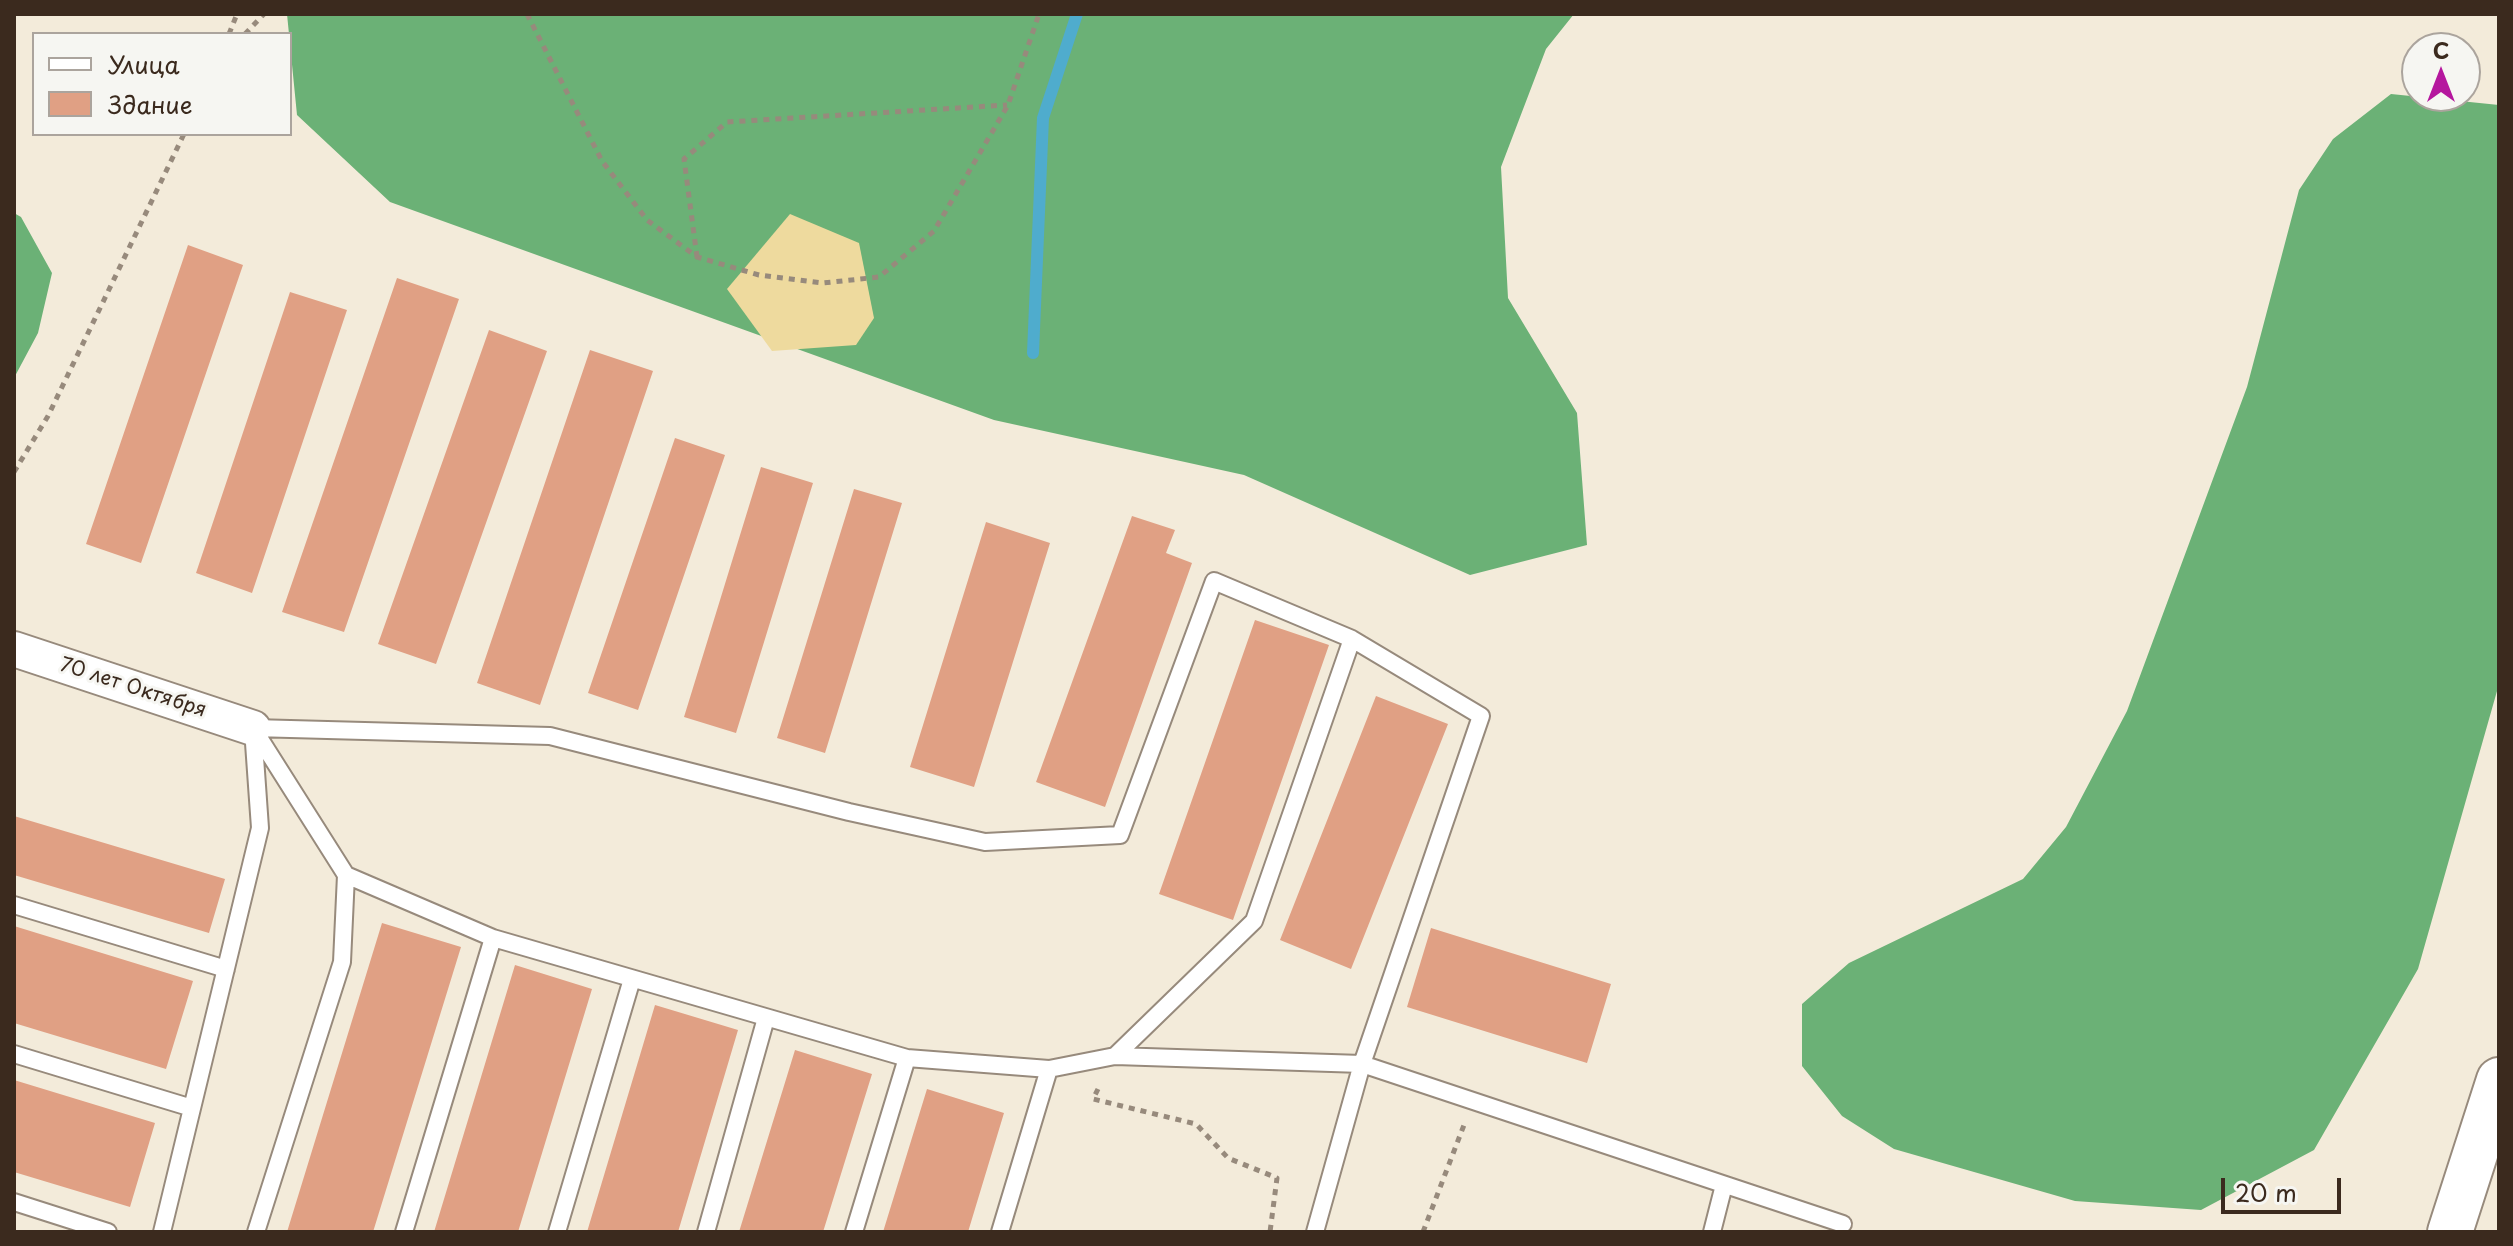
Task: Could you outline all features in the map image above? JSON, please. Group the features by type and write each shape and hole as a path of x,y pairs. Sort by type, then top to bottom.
{"main road":[{"path":"2450,1232 2499,1080"}],"street":[{"name":"70 лет Октября","path":"14,649 253,728"}],"lane":[{"path":"253,728 550,736 849,812 985,842 1120,835 1214,581 1352,639 1481,716 1362,1064 1315,1232"},
{"path":"1115,1056 1254,921 1352,639"},
{"path":"253,728 346,875 493,938 907,1058 1049,1069 1115,1056 1362,1064 1843,1224"},
{"path":"162,1232 260,828 253,728"},
{"path":"256,1232 342,962 346,875"},
{"path":"14,905 226,969"},
{"path":"404,1232 493,938"},
{"path":"557,1232 632,979"},
{"path":"706,1232 766,1018"},
{"path":"14,1054 192,1108"},
{"path":"854,1232 907,1058"},
{"path":"1000,1232 1049,1069"},
{"path":"1712,1232 1724,1185"},
{"path":"14,1202 108,1232"}],"path":[{"path":"247,32 264,14"},
{"path":"527,14 602,161 647,220 697,257 759,275 823,283 879,277 934,231 1008,105 1039,14"},
{"path":"697,257 684,159 727,122 1008,105"},
{"path":"14,472 48,416 183,136"},
{"path":"1115,1056 1093,1099 1196,1124 1228,1158 1277,1178 1270,1232"},
{"path":"1423,1232 1473,1102"}],"green space":[{"path":"287,14 1574,14 1546,49 1501,167 1508,298 1577,413 1587,545 1470,575 1244,475 994,420 390,202 297,115 292,32 289,32"},
{"path":"2391,94 2401,95 2401,112 2481,112 2481,103 2499,105 2499,684 2418,969 2314,1150 2201,1210 2075,1201 1894,1149 1842,1116 1802,1066 1802,1004 1849,963 2023,879 2066,827 2127,711 2247,387 2299,190 2333,139"},
{"path":"14,213 21,217 52,273 38,333 14,378"}],"sand":[{"path":"790,214 859,243 874,318 856,345 772,351 727,289"}],"building":[{"path":"188,245 243,265 141,563 86,544"},
{"path":"397,278 459,299 344,632 282,612"},
{"path":"290,292 347,310 252,593 196,573"},
{"path":"489,330 547,351 436,664 378,644"},
{"path":"590,350 653,371 540,705 477,683"},
{"path":"675,438 725,455 638,710 588,693"},
{"path":"761,467 813,483 736,733 684,717"},
{"path":"854,489 902,503 825,753 777,738"},
{"path":"1132,516 1175,530 1166,553 1192,563 1105,807 1036,782"},
{"path":"986,522 1050,543 974,787 910,767"},
{"path":"1255,620 1329,645 1233,920 1159,894"},
{"path":"1376,696 1448,724 1351,969 1280,940"},
{"path":"14,816 225,879 209,933 14,875"},
{"path":"382,923 461,947 373,1232 287,1232"},
{"path":"14,926 193,981 166,1069 14,1023"},
{"path":"1431,928 1611,984 1587,1063 1407,1007"},
{"path":"515,965 592,989 518,1232 434,1232"},
{"path":"655,1005 738,1030 678,1232 587,1232"},
{"path":"795,1050 872,1074 823,1232 739,1232"},
{"path":"14,1080 155,1123 130,1207 14,1172"},
{"path":"927,1089 1004,1113 968,1232 883,1232"}],"waterway":[{"path":"1033,353 1043,118 1077,14"}]}
